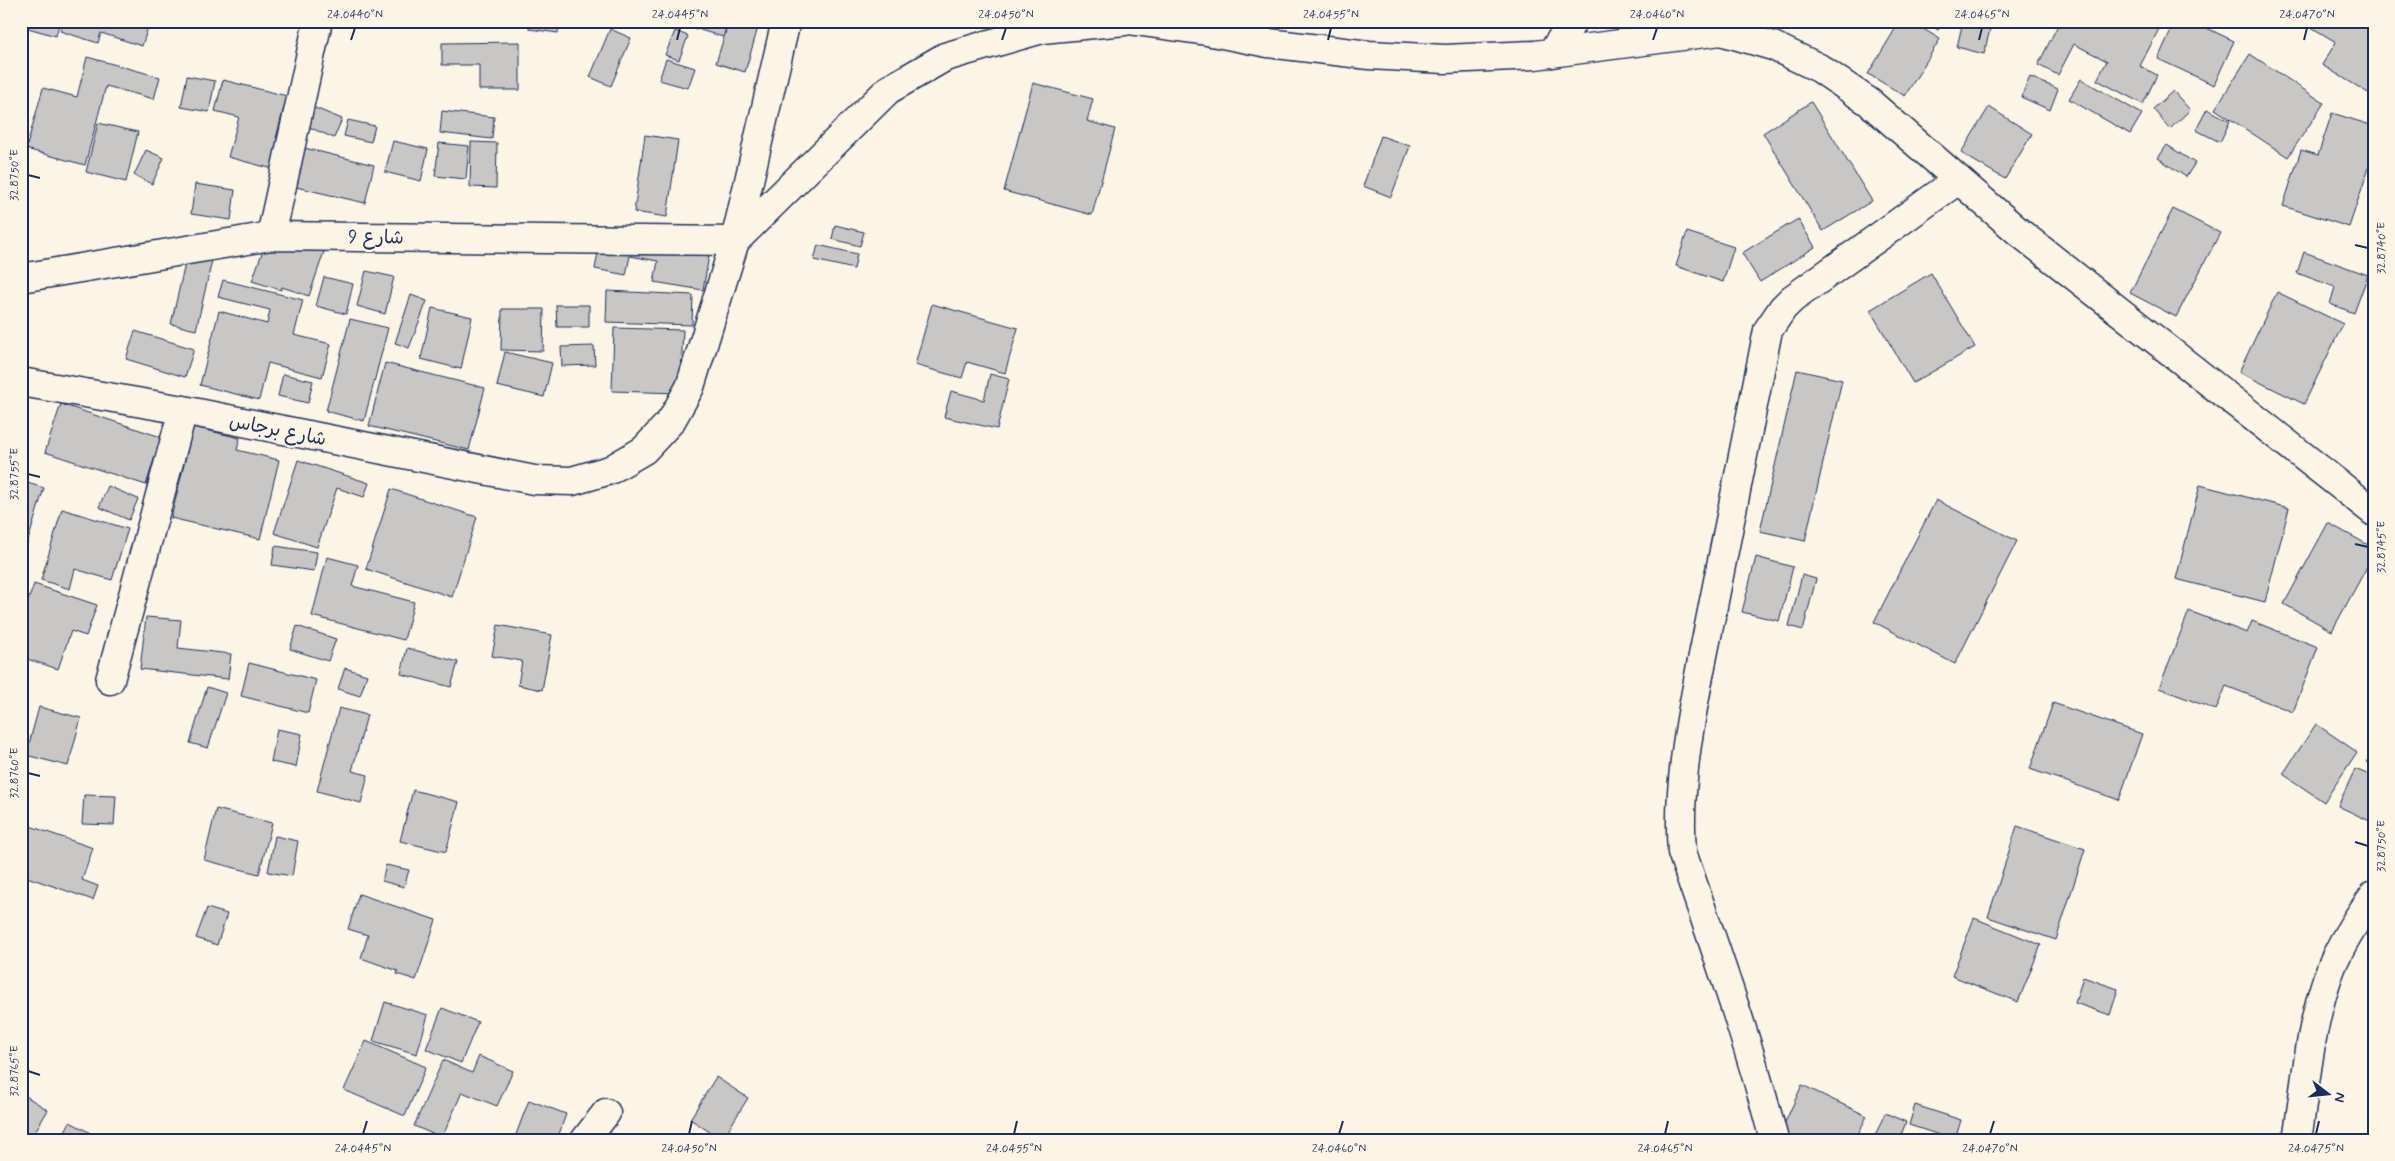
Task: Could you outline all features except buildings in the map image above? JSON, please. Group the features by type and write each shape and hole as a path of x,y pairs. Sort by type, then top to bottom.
{"street":[{"path":"271,236 318,21"},
{"name":"شارع برجاس","path":"21,382 183,410 534,480 572,480 610,470 644,450 671,422 690,387 735,241 786,21"},
{"path":"735,241 888,90 945,57 1044,25 1125,21"},
{"path":"1135,21 1207,30 1268,43 1369,55 1444,59 1552,53 1720,32 1773,46 1819,68 1869,102 2020,233 2374,512"},
{"path":"1552,53 1573,21"},
{"path":"1774,1140 1760,1086 1726,976 1682,852 1680,831 1682,780 1703,657 1768,330 1783,308 1792,299 1958,180"},
{"name":"شارع 9","path":"21,278 271,236 735,241"},
{"path":"110,680 183,410"},
{"path":"2298,1140 2314,1030 2332,967 2363,910 2374,895"},
{"path":"585,1140 606,1113"}]}
